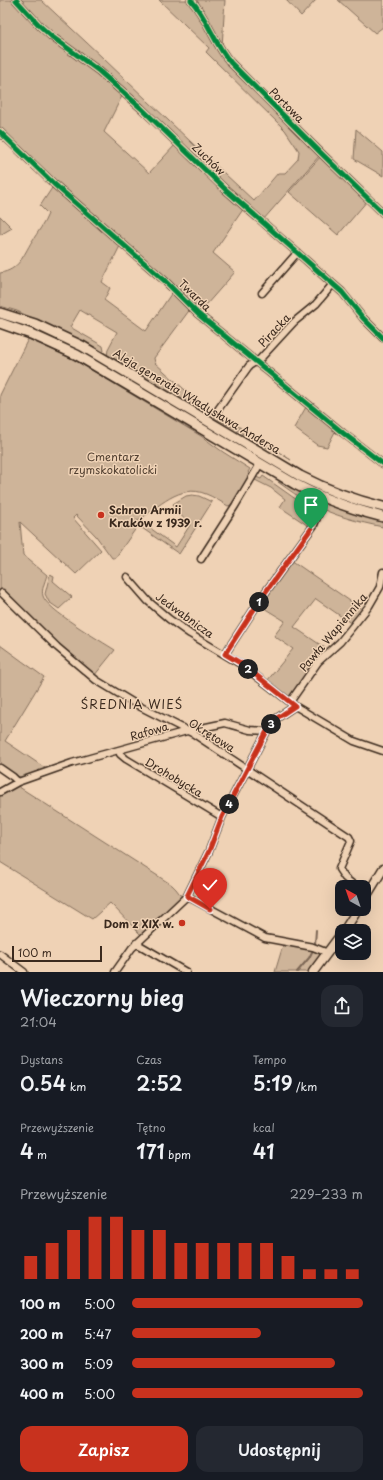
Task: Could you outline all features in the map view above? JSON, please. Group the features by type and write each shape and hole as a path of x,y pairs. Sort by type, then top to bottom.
{"main road":[{"name":"Aleja generała Władysława Andersa","path":"0,313 35,324 82,346 321,487 349,498 383,507"},
{"name":"Aleja generała Władysława Andersa","path":"0,323 31,334 77,355 260,464 316,495 339,505 383,517"}],"street":[{"name":"Zuchów","path":"16,0 51,36 99,71 152,118 225,189 342,292 363,318 383,338"},
{"name":"Portowa","path":"191,0 206,21 220,48 231,63 383,213"},
{"name":"Twarda","path":"0,132 54,184 166,281 198,314 383,464"},
{"path":"262,293 297,253"},
{"name":"Piracka","path":"217,411 249,366 260,359 294,322 316,304 333,284"},
{"path":"201,559 260,464"},
{"path":"225,654 262,597 314,525 320,510"},
{"name":"Pawła Wapiennika","path":"293,704 318,662 340,642 366,611 380,587 383,572"},
{"name":"Jedwabnicza","path":"126,577 148,602 169,619 190,634 242,664 293,704"},
{"name":"Okrętowa","path":"2,593 58,647 96,680 128,701 194,734 349,837 352,841 339,869 347,880"},
{"path":"115,972 136,943 187,896 209,851 222,817 248,770 267,731 274,720 293,704 354,742 383,751"},
{"name":"Rafowa","path":"0,792 18,782 78,762 187,731 225,723 250,730 267,731"},
{"name":"Drohobycka","path":"119,750 120,754 126,759 222,817"},
{"path":"0,768 18,782"},
{"path":"371,886 383,868"},
{"path":"187,896 265,938 313,947 328,953"},
{"path":"136,943 186,972"},
{"path":"313,972 335,944"},
{"path":"0,954 24,972"}],"green space":[{"path":"0,0 14,0 123,94 104,132 149,173 176,144 244,208 213,253 235,272 199,313 0,131"},
{"path":"18,0 41,0 254,201 278,173 285,173 298,159 299,151 285,130 206,52 209,48 159,0 189,0 197,11 217,48 320,155 263,220 248,208 179,142 52,35"},
{"path":"195,0 225,0 222,47 209,20"},
{"path":"286,0 316,0 301,16"},
{"path":"338,0 383,0 383,27 375,33"},
{"path":"356,129 383,152 383,176 354,159"},
{"path":"321,156 358,194 368,200 338,235 289,192"},
{"path":"54,185 121,244 102,282 110,288 104,300 146,331 173,291 191,308 154,358 155,363 194,398 215,411 211,417 107,357 108,349 117,332 80,310 70,327 103,346 104,351 102,352 17,311 0,306 0,273 12,269 20,262 43,225 48,214 40,206"},
{"path":"0,216 12,228 0,235"},
{"path":"0,317 46,333 73,348 0,319"},
{"name":"Cmentarz rzymskokatolicki","path":"28,339 73,359 201,436 250,469 248,472 250,475 231,505 228,506 209,495 196,491 178,494 161,503 138,521 137,520 136,522 139,524 114,558 112,558 96,536 76,515 73,518 101,550 76,574 20,522 23,555 47,575 42,591 47,602 64,617 115,650 94,676 54,642 0,590 0,395"},
{"path":"88,355 205,425 204,426 88,357"},
{"path":"306,407 336,430 327,447 317,445 294,428"},
{"path":"216,412 291,460 275,450 259,445 236,429 214,418"},
{"path":"209,425 256,454 383,510 383,514 365,509 306,487 207,428"},
{"path":"263,476 297,500 318,511 310,527 280,507 285,499 271,488 253,479 256,477 261,479"},
{"path":"278,482 351,513 383,521 383,527 356,521 329,512 303,499"},
{"path":"186,496 199,496 212,502 179,554 142,528 146,525 176,547 190,525 176,510 173,504"},
{"path":"291,560 363,610 352,624 316,599 294,627 328,650 291,697 288,697 267,681 293,649 274,636 285,621 259,605"},
{"path":"50,574 54,576 53,581 72,597 59,609 49,602 45,594"},
{"path":"0,645 44,677 5,741 48,770 27,777 19,777 14,775 0,766"},
{"path":"16,785 172,885 182,897 141,935 110,903 92,919 0,862 0,794"},
{"path":"284,942 319,951 321,956 309,972 275,972"}],"waterway":[{"path":"315,944 316,930"},
{"path":"297,972 312,952"}],"cycle path":[{"path":"16,0 51,36 99,71 141,108 225,189 342,292 363,318 383,338"},
{"path":"191,0 197,7 220,48 231,63 383,213"},
{"path":"0,132 54,184 165,281 198,314 383,464"}],"place":[{"name":"Schron Armii Kraków z 1939 r.","path":"101,515"},
{"name":"Dom z XIX w.","path":"182,923"}],"district":[{"name":"ŚREDNIA WIEŚ","path":"132,704"}],"route":[{"path":"210,909 187,896 209,851 222,817 248,770 271,723 295,706 242,664 225,654 262,597 311,529"}]}
